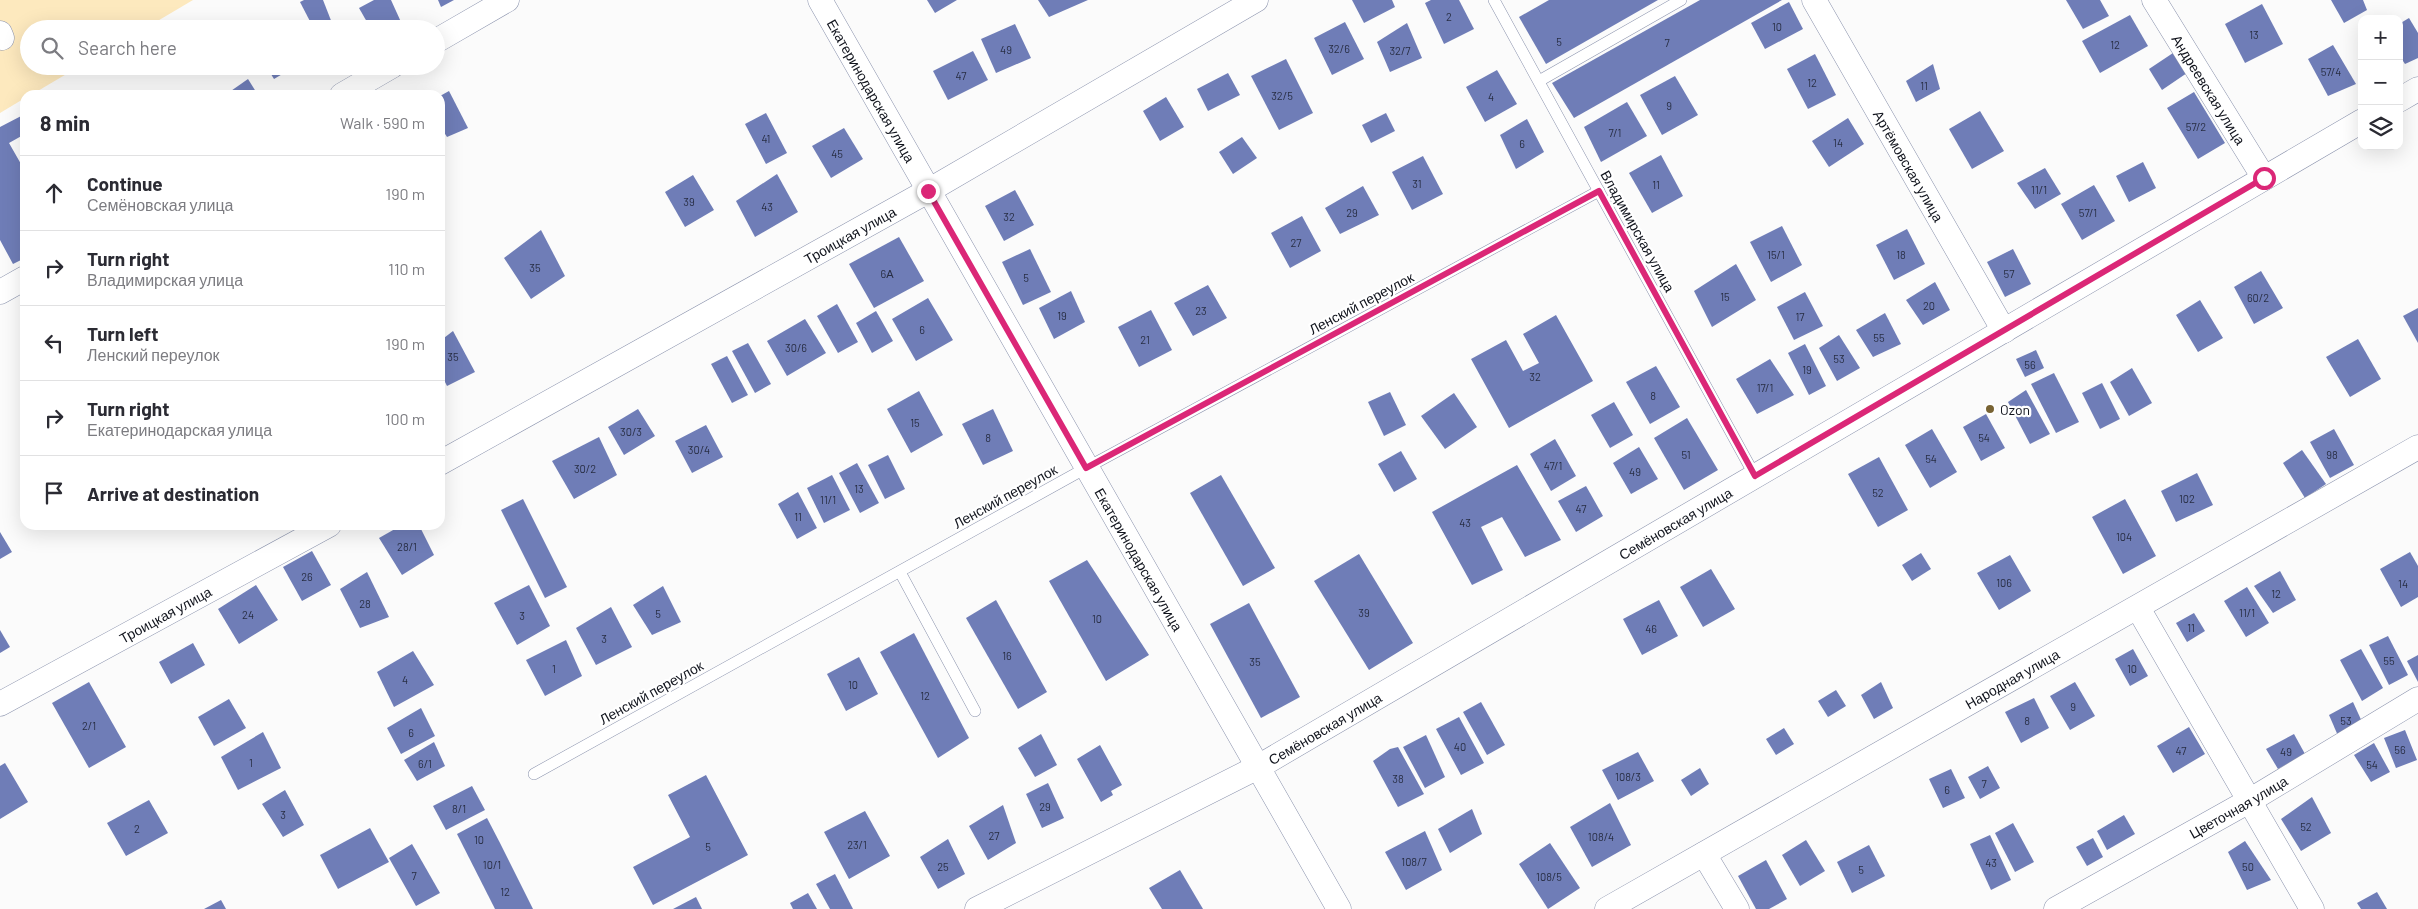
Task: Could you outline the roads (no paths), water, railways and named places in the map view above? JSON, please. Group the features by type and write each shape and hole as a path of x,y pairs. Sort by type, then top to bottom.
{"street":[{"path":"445,36 507,0"},
{"name":"Екатеринодарская улица","path":"820,0 1339,909"},
{"name":"Троицкая улица","path":"445,461 928,191 1256,0"},
{"name":"Артёмовская улица","path":"1814,0 2004,331"},
{"name":"Андреевская улица","path":"2154,0 2264,178"},
{"path":"351,90 376,75"},
{"path":"2403,98 2418,89"},
{"name":"Семёновская улица","path":"977,909 1258,766 2358,124"},
{"path":"0,292 20,281"},
{"name":"Народная улица","path":"1607,909 2418,447"},
{"name":"Троицкая улица","path":"0,704 320,530"},
{"path":"2138,608 2312,909"},
{"name":"Цветочная улица","path":"2056,909 2248,801 2418,699"},
{"path":"1704,854 1737,909"}],"lane":[{"path":"1496,3 1508,0"},
{"path":"1539,82 1681,0"},
{"name":"Владимирская улица","path":"1496,3 1755,476"},
{"name":"Ленский переулок","path":"534,774 1086,468 1599,191"},
{"path":"900,572 975,711"}],"place":[{"name":"Ozon","path":"1990,409"}]}
